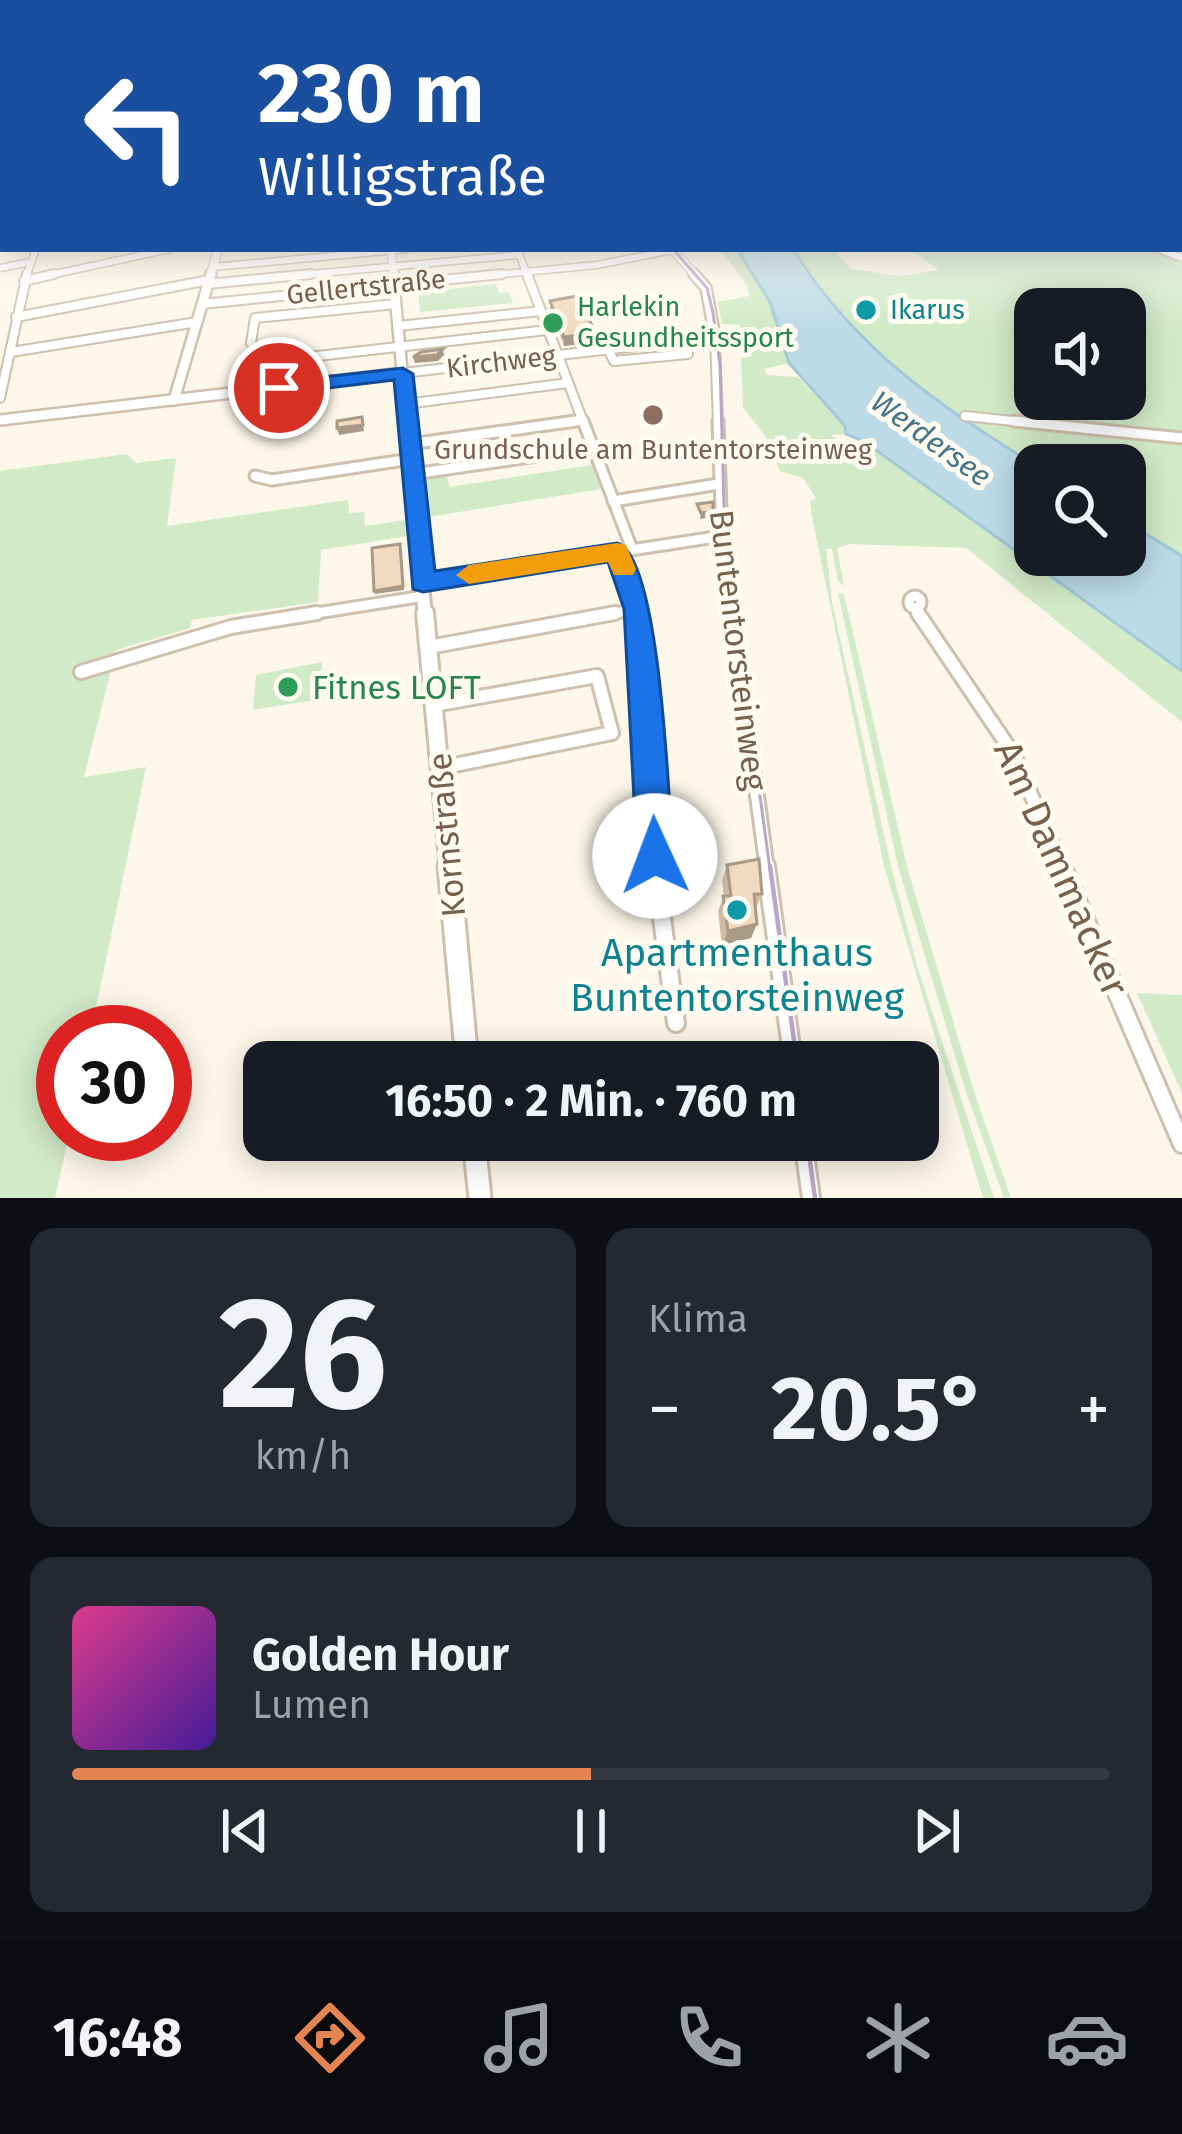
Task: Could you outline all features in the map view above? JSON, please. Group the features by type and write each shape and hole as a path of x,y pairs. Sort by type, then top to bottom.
{"street":[{"path":"0,398 23,281 35,252"},
{"path":"23,281 152,252"},
{"path":"174,400 217,252"},
{"path":"213,267 370,252"},
{"name":"Kornstraße","path":"391,252 465,1041"},
{"path":"16,317 208,282 518,252 632,549"},
{"name":"Gellertstraße","path":"202,304 597,265 663,252"},
{"name":"Buntentorsteinweg","path":"675,252 706,288 715,337 722,536 790,1041"},
{"path":"0,268 30,262"},
{"path":"251,343 255,318 396,304"},
{"path":"398,326 541,310"},
{"path":"11,352 196,322"},
{"path":"282,360 547,330"},
{"name":"Kirchweg","path":"0,420 715,337"},
{"path":"608,349 614,361 688,354 686,340"},
{"path":"406,404 568,383"},
{"path":"965,416 1182,438"},
{"path":"255,476 272,480 411,459 583,420"},
{"path":"411,459 593,448"},
{"path":"614,501 719,484"},
{"path":"81,672 231,627 617,551 722,536"},
{"path":"617,551 638,609 657,903 676,1023"},
{"name":"Am Dammacker","path":"916,608 919,621 983,703 1016,758 1182,1144"},
{"path":"429,647 638,609"},
{"path":"434,705 597,676 612,734 440,768"},
{"path":"476,1161 480,1198"},
{"path":"806,1161 811,1198"}],"green space":[{"path":"722,252 739,252 770,302 789,363 764,369 767,375 798,377 845,427 846,434 831,435 849,448 865,442 1014,550 1014,576 1050,576 1182,671 1182,722 966,548 850,544 837,548 844,586 838,581 832,549 826,549 832,602 891,866 918,969 994,1198 983,1198 884,866 813,522 810,501 816,498 803,478 780,471 766,437 743,407 740,325 722,324 718,302 749,296 747,285"},
{"path":"795,252 837,252 851,269 901,276 939,270 914,252 1160,252 1182,261 1182,556 1146,534 1146,444 1014,444 1014,452 895,370 846,320"},
{"path":"496,284 499,293 509,292 513,303 420,312 418,292"},
{"path":"127,454 136,463 176,458 167,526 348,500 349,513 364,512 365,526 406,520 407,536 321,550 318,602 192,620 190,628 116,650 84,777 146,767 97,1005 36,1005 36,1161 63,1161 55,1198 0,1198 0,471"},
{"path":"592,465 601,489 428,517 424,476 445,472 450,487"},
{"path":"838,593 844,594 907,867 1011,1198 1004,1198 965,1089 898,866"},
{"name":"Fitnes LOFT","path":"322,662 321,699 253,710 256,675"},
{"path":"1137,993 1182,995 1182,1093"}],"water":[{"name":"Werdersee","path":"739,252 795,252 817,285 871,345 932,397 1014,452 1014,550 865,442 846,434 845,426 789,363 770,302"},
{"name":"Werdersee","path":"1146,534 1182,556 1182,671 1050,576 1146,576"}],"building":[{"path":"577,296 596,333 564,337 550,301"},
{"path":"443,349 437,355 413,357 421,352"},
{"path":"362,417 363,425 337,428 337,421"},
{"path":"713,502 713,511 701,513 697,504"},
{"path":"400,544 403,586 374,591 372,548"},
{"name":"Apartmenthaus Buntentorsteinweg","path":"759,859 762,894 754,894 757,924 728,931 723,896 731,896 727,865"}],"tram line":[{"path":"676,252 707,288 713,313 720,365 725,542 770,869"},
{"path":"770,866 794,1041"},
{"path":"810,1161 815,1198"}],"slow traffic":[{"path":"469,575 617,551 623,569"}],"place":[{"name":"Ikarus","path":"866,310"},
{"name":"Harlekin Gesundheitssport","path":"553,323"},
{"name":"Grundschule am Buntentorsteinweg","path":"653,415"},
{"name":"Fitnes LOFT","path":"288,687"},
{"name":"Apartmenthaus Buntentorsteinweg","path":"737,910"}],"route":[{"path":"279,388 403,374 423,582 617,551 638,609 655,856"}]}
